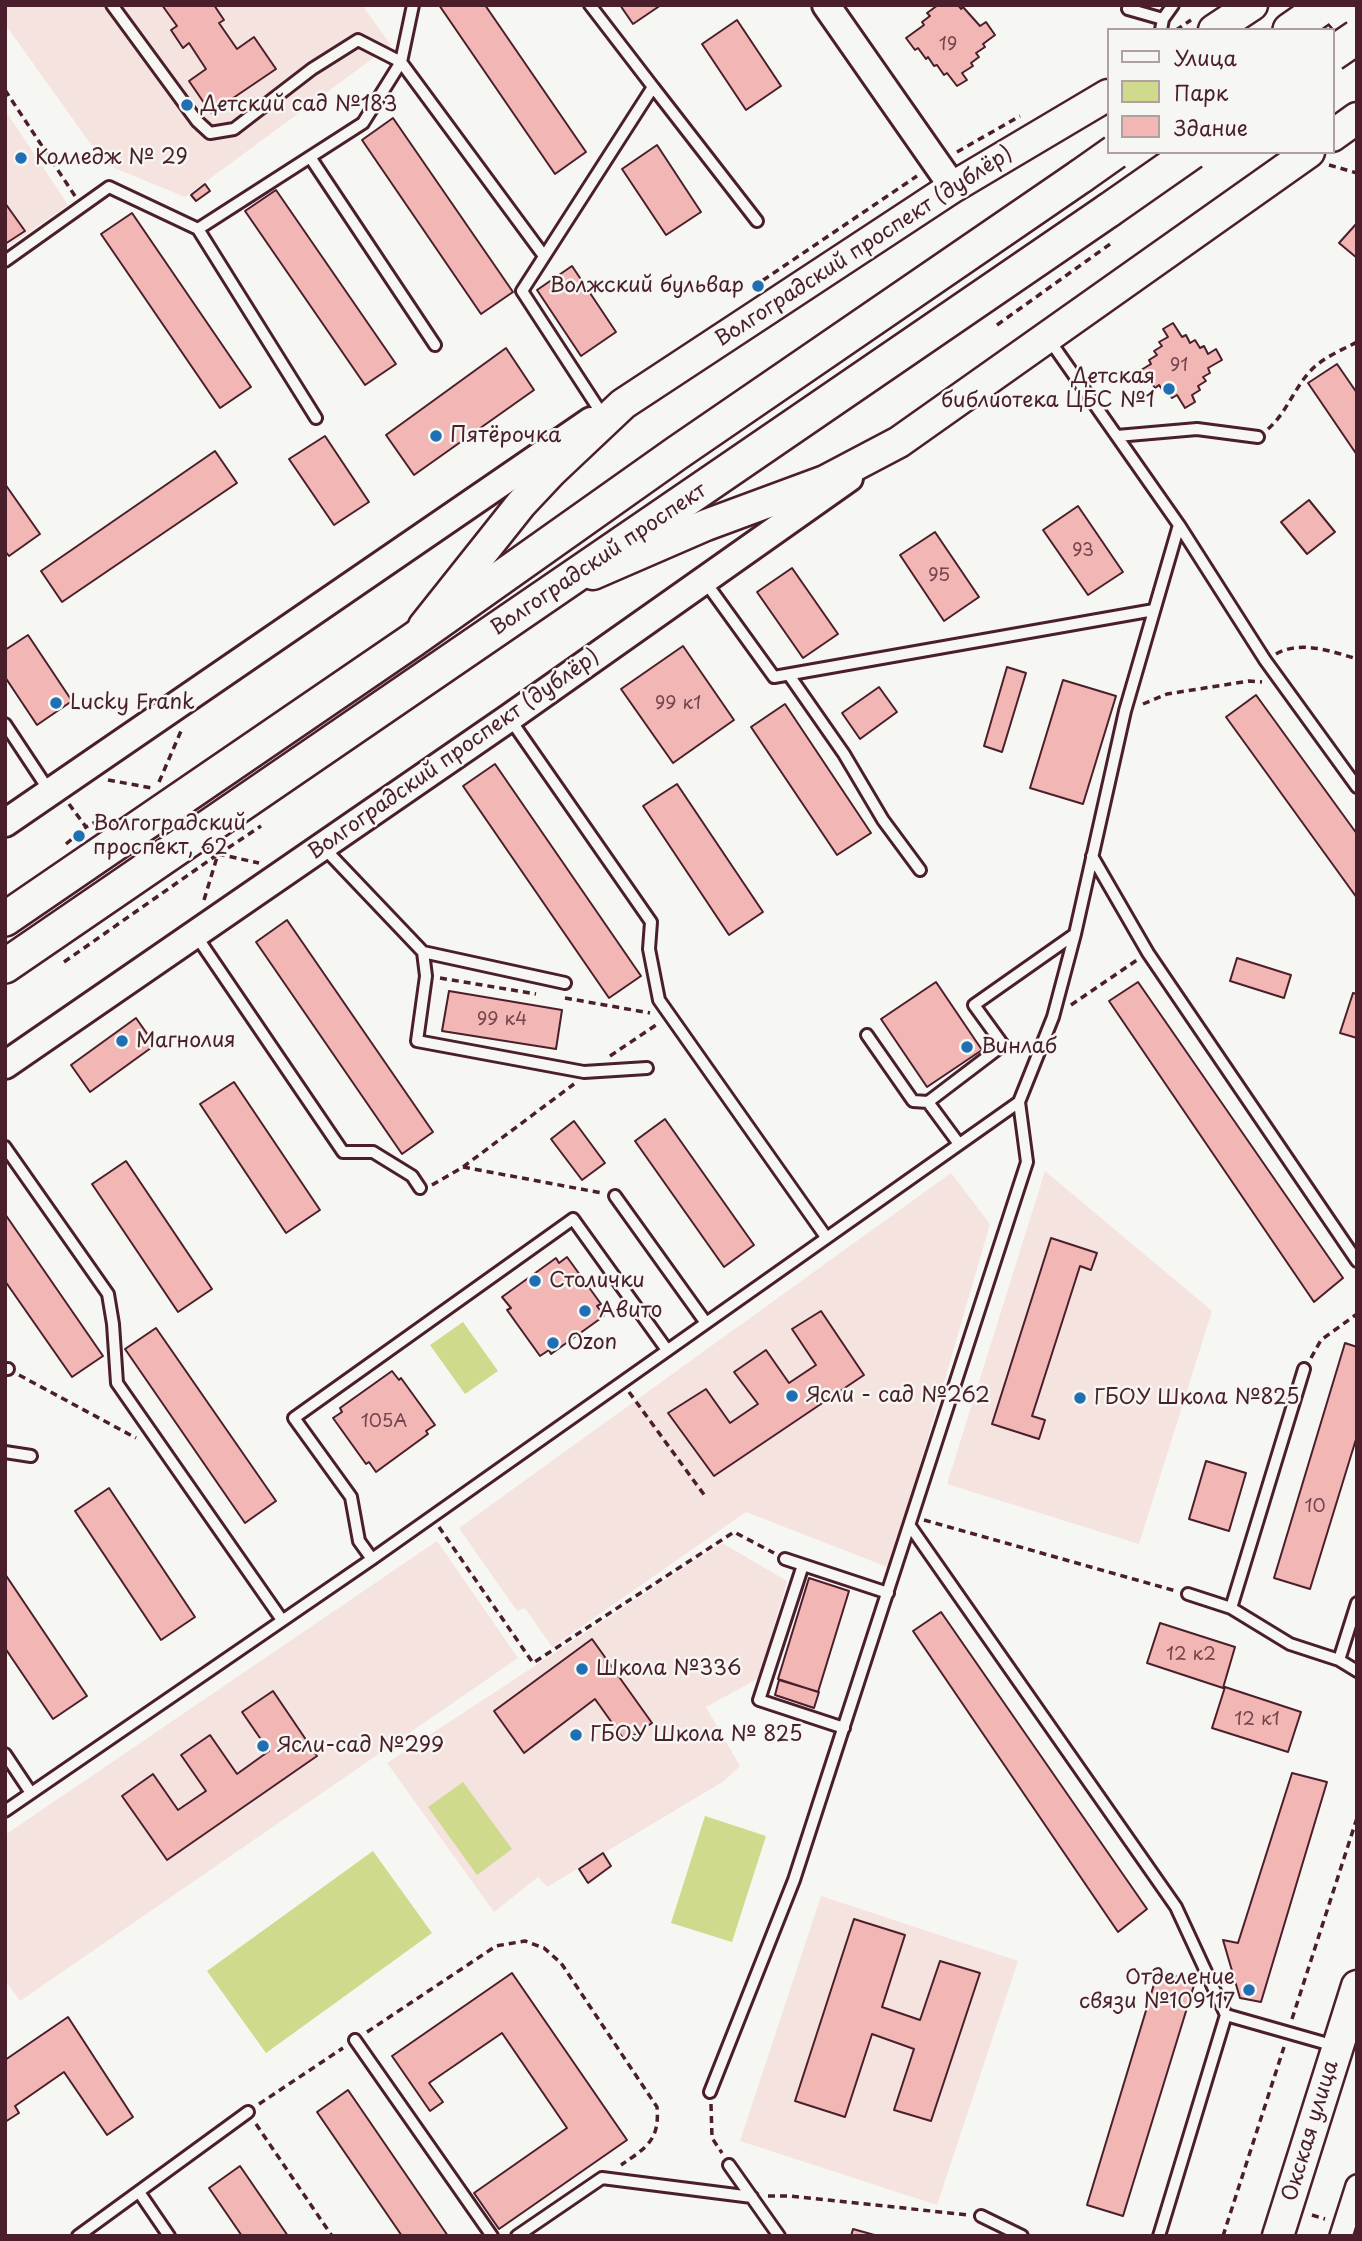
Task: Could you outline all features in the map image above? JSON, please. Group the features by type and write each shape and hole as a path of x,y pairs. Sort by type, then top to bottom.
{"main road":[{"path":"1293,28 1326,5"},
{"path":"1333,5 1357,38 1334,53"},
{"name":"Волгоградский проспект (дублёр)","path":"413,640 521,504 612,409 953,187 1106,96"},
{"name":"Волгоградский проспект","path":"5,919 413,640 688,445 1112,154"},
{"name":"Волгоградский проспект","path":"5,966 1189,154"},
{"name":"Волгоградский проспект (дублёр)","path":"551,593 706,525 825,481 900,442 1306,154"},
{"name":"Окская улица","path":"1278,2236 1357,1986"}],"street":[{"path":"826,5 953,187"},
{"name":"Волгоградский проспект (дублёр)","path":"5,823 612,409"},
{"name":"Волгоградский проспект (дублёр)","path":"5,1065 509,718 900,442"},
{"path":"1341,2236 1352,2216 1357,2186"}],"lane":[{"path":"112,5 197,121 210,134 234,129 312,69 358,40 401,62 544,256"},
{"path":"198,229 363,123 401,62 413,5"},
{"path":"590,5 757,221"},
{"path":"1130,5 1128,9 1162,24 1173,5"},
{"path":"612,409 522,291 653,87"},
{"path":"310,157 435,345"},
{"path":"5,261 109,187 198,229 316,418"},
{"path":"1048,338 1179,524 1265,660 1357,787"},
{"path":"1116,436 1197,429 1258,437"},
{"path":"710,2092 794,1880 1027,1162 1018,1102 1053,1017 1075,934 1125,711 1179,524"},
{"path":"704,580 774,677 1154,610"},
{"path":"789,675 844,754 883,820 920,870"},
{"path":"509,718 652,922 649,949 659,1000 826,1237"},
{"path":"5,724 54,789"},
{"path":"323,847 424,952 565,983"},
{"path":"1092,856 1148,953 1357,1261"},
{"path":"195,934 343,1152 373,1152 412,1176 420,1188"},
{"path":"867,1035 913,1101 928,1102 1003,1045 974,1005 1075,934"},
{"path":"424,952 426,976 417,1041 584,1072 647,1068"},
{"path":"928,1102 959,1144"},
{"path":"5,1811 372,1559 1018,1102"},
{"path":"5,1147 108,1294 117,1383 282,1620"},
{"path":"615,1196 706,1323"},
{"path":"372,1559 359,1541 351,1497 294,1418 573,1219 667,1350"},
{"path":"1231,1608 1304,1369"},
{"path":"5,1452 30,1456"},
{"path":"911,1521 1177,1907 1226,2015 1159,2236"},
{"path":"785,1559 888,1593"},
{"path":"803,1565 759,1700 844,1728"},
{"path":"1188,1594 1231,1608 1290,1644 1339,1660 1357,1671"},
{"path":"1339,1660 1357,1603"},
{"path":"5,1754 31,1793"},
{"path":"1226,2015 1338,2047"},
{"path":"355,2040 492,2236"},
{"path":"78,2236 247,2112"},
{"path":"729,2165 779,2236"},
{"path":"517,2236 602,2178 752,2197"},
{"path":"139,2192 169,2236"},
{"path":"981,2217 1022,2236"}],"path":[{"path":"5,90 82,206"},
{"path":"1258,437 1275,423 1303,380 1318,363 1357,342"},
{"path":"1265,660 1290,646 1331,651 1357,659"},
{"path":"1125,711 1178,692 1249,681 1283,684"},
{"path":"155,789 185,722"},
{"path":"104,779 155,789"},
{"path":"144,795 163,785"},
{"path":"54,789 86,828 109,815"},
{"path":"64,962 261,826"},
{"path":"218,854 265,864"},
{"path":"204,900 218,854"},
{"path":"1053,1017 1148,953"},
{"path":"420,1188 432,1186 463,1167 573,1086 584,1072 670,1016"},
{"path":"463,1167 615,1196"},
{"path":"1304,1369 1321,1340 1357,1314"},
{"path":"7,1369 139,1440 156,1438"},
{"path":"622,1382 705,1496"},
{"path":"432,1517 533,1664 734,1532 785,1559"},
{"path":"911,1521 1188,1594"},
{"path":"332,2236 247,2112 496,1946 524,1941 544,1948 561,1963 657,2108 659,2125 649,2144 643,2151 602,2178"},
{"path":"710,2092 712,2138 729,2165"},
{"path":"752,2197 790,2196 981,2217"}],"shaded area":[{"name":"Детский сад №183","path":"5,5 362,5 391,45 185,197 105,164 5,24"},
{"name":"Колледж № 29","path":"5,110 68,205 5,249"},
{"name":"ГБОУ Школа №825","path":"1045,1171 1212,1311 1139,1544 947,1484"},
{"path":"951,1173 990,1224 890,1568 746,1512 552,1647 525,1608 517,1611 459,1528"},
{"name":"Ясли-сад №299","path":"437,1541 518,1658 20,2001 5,1980 5,1835"},
{"name":"ГБОУ Школа № 825","path":"722,1543 787,1581 759,1678 706,1707 740,1766 724,1781 547,1887 538,1877 494,1912 387,1763"},
{"path":"821,1896 1018,1961 937,2205 740,2141"}],"green space":[{"path":"463,1322 498,1371 465,1394 430,1345"},
{"path":"463,1782 512,1849 477,1875 428,1807"},
{"path":"705,1816 766,1836 732,1942 671,1923"},
{"path":"373,1851 432,1933 266,2053 207,1971"}],"building":[{"path":"162,5 214,5 224,20 219,23 237,49 254,37 276,69 211,113 189,81 206,69 189,43 183,48 171,30 177,26"},
{"path":"439,5 485,5 586,152 555,174"},
{"path":"620,5 661,5 633,24"},
{"path":"938,5 958,5 961,9 963,7 980,26 986,22 995,35 976,53 979,57 971,63 973,66 962,73 967,80 957,86 947,73 944,75 918,48 915,50 906,38 924,25 922,22 930,16 927,13"},
{"path":"737,20 781,86 746,110 702,44"},
{"path":"393,118 513,292 481,314 362,140"},
{"path":"657,145 701,212 666,235 622,169"},
{"path":"205,184 210,191 196,201 191,195"},
{"path":"276,190 396,364 365,385 245,211"},
{"path":"5,203 25,231 5,244"},
{"path":"132,213 251,387 220,408 101,234"},
{"path":"1357,223 1357,258 1339,243"},
{"path":"572,266 616,332 581,356 537,290"},
{"path":"1173,323 1182,337 1186,335 1190,343 1195,340 1200,348 1204,346 1208,354 1216,349 1222,360 1208,368 1210,373 1203,377 1206,381 1198,386 1200,390 1192,395 1195,402 1185,408 1177,395 1172,398 1167,389 1163,391 1159,385 1155,388 1149,379 1143,383 1136,373 1151,364 1149,360 1157,355 1154,351 1162,346 1159,342 1168,337 1163,329"},
{"path":"506,348 534,390 414,475 386,435"},
{"path":"1337,364 1357,393 1357,455 1308,383"},
{"path":"325,436 369,502 334,525 289,459"},
{"path":"215,451 237,483 62,602 41,571"},
{"path":"5,484 40,534 9,556 5,551"},
{"path":"1309,500 1335,532 1307,554 1281,522"},
{"path":"1078,506 1123,572 1088,595 1043,530"},
{"path":"935,532 979,597 944,621 900,555"},
{"path":"792,568 838,634 803,658 757,592"},
{"path":"28,635 72,701 37,725 5,677 5,650"},
{"path":"683,646 734,720 673,763 621,689"},
{"path":"1007,667 1026,673 1002,752 984,746"},
{"path":"1063,680 1116,696 1083,804 1030,788"},
{"path":"879,687 897,712 860,739 842,713"},
{"path":"1256,695 1357,834 1357,898 1226,717"},
{"path":"785,704 871,833 837,855 751,727"},
{"path":"495,764 641,976 609,998 463,786"},
{"path":"677,784 763,912 729,935 643,806"},
{"path":"287,920 433,1132 402,1154 256,942"},
{"path":"1237,958 1291,975 1284,998 1230,981"},
{"path":"936,982 982,1050 927,1087 881,1019"},
{"path":"1138,982 1343,1278 1314,1302 1109,1001"},
{"path":"449,991 562,1010 556,1049 442,1031"},
{"path":"1353,993 1357,994 1357,1038 1340,1033"},
{"path":"136,1018 155,1045 90,1092 71,1065"},
{"path":"234,1082 320,1210 286,1233 200,1104"},
{"path":"665,1119 754,1245 724,1267 635,1141"},
{"path":"574,1121 605,1163 582,1180 551,1139"},
{"path":"126,1161 212,1289 178,1312 92,1184"},
{"path":"5,1214 103,1356 72,1377 5,1281"},
{"path":"1051,1238 1097,1253 1091,1270 1080,1266 1032,1416 1045,1420 1039,1439 992,1424"},
{"path":"567,1257 601,1304 597,1306 604,1316 551,1354 549,1350 540,1356 507,1310 511,1308 502,1297 556,1258 559,1263"},
{"name":"Ясли - сад №262","path":"821,1311 864,1375 714,1476 668,1413 706,1389 730,1423 758,1404 734,1372 766,1350 789,1383 816,1365 792,1329"},
{"path":"156,1328 276,1501 245,1523 125,1349"},
{"path":"1345,1343 1357,1347 1357,1436 1310,1589 1274,1578"},
{"path":"392,1371 399,1380 401,1378 435,1425 426,1431 428,1434 376,1472 369,1462 366,1464 333,1418 342,1412 340,1408"},
{"path":"1206,1461 1246,1473 1229,1531 1189,1519"},
{"path":"109,1488 195,1617 161,1640 75,1511"},
{"path":"5,1574 87,1696 53,1719 5,1648"},
{"path":"809,1578 849,1591 818,1692 778,1679"},
{"path":"941,1612 1147,1909 1118,1932 913,1631"},
{"path":"1160,1623 1235,1647 1223,1688 1147,1663"},
{"name":"Школа №336","path":"592,1639 652,1723 625,1741 595,1699 524,1753 494,1711"},
{"path":"779,1680 819,1692 814,1708 775,1695"},
{"path":"1225,1687 1301,1712 1288,1752 1212,1728"},
{"path":"273,1691 317,1756 167,1860 122,1796 153,1774 178,1810 206,1791 181,1755 210,1735 237,1774 269,1751 242,1712"},
{"path":"1292,1773 1327,1782 1261,2002 1240,1998 1223,1940 1238,1943"},
{"path":"603,1853 611,1866 588,1883 579,1869"},
{"path":"854,1919 905,1935 882,2007 920,2020 940,1961 980,1973 931,2121 894,2110 914,2049 872,2034 845,2117 795,2101"},
{"path":"1158,1971 1195,1982 1123,2216 1087,2205"},
{"path":"512,1973 627,2140 499,2229 474,2193 567,2128 502,2033 429,2083 443,2102 430,2111 392,2056"},
{"path":"68,2017 133,2117 107,2135 64,2072 15,2106 19,2113 5,2122 5,2060"},
{"path":"348,2090 448,2236 402,2236 317,2112"},
{"path":"240,2166 288,2236 242,2236 209,2188"},
{"path":"853,2229 878,2236 851,2236"}],"place":[{"name":"Детский сад №183","path":"187,105"},
{"name":"Колледж № 29","path":"21,158"},
{"name":"Волжский бульвар","path":"758,286"},
{"name":"Детская библиотека ЦБС №1","path":"1169,389"},
{"name":"Пятёрочка","path":"436,436"},
{"name":"Lucky Frank","path":"56,703"},
{"name":"Волгоградский проспект, 62","path":"79,836"},
{"name":"Магнолия","path":"122,1041"},
{"name":"Винлаб","path":"967,1047"},
{"name":"Столички","path":"535,1281"},
{"name":"Авито","path":"585,1311"},
{"name":"Ozon","path":"553,1343"},
{"name":"Ясли - сад №262","path":"792,1396"},
{"name":"ГБОУ Школа №825","path":"1080,1398"},
{"name":"Школа №336","path":"582,1669"},
{"name":"ГБОУ Школа № 825","path":"576,1735"},
{"name":"Ясли-сад №299","path":"263,1746"},
{"name":"Отделение связи №109117","path":"1249,1990"}]}
